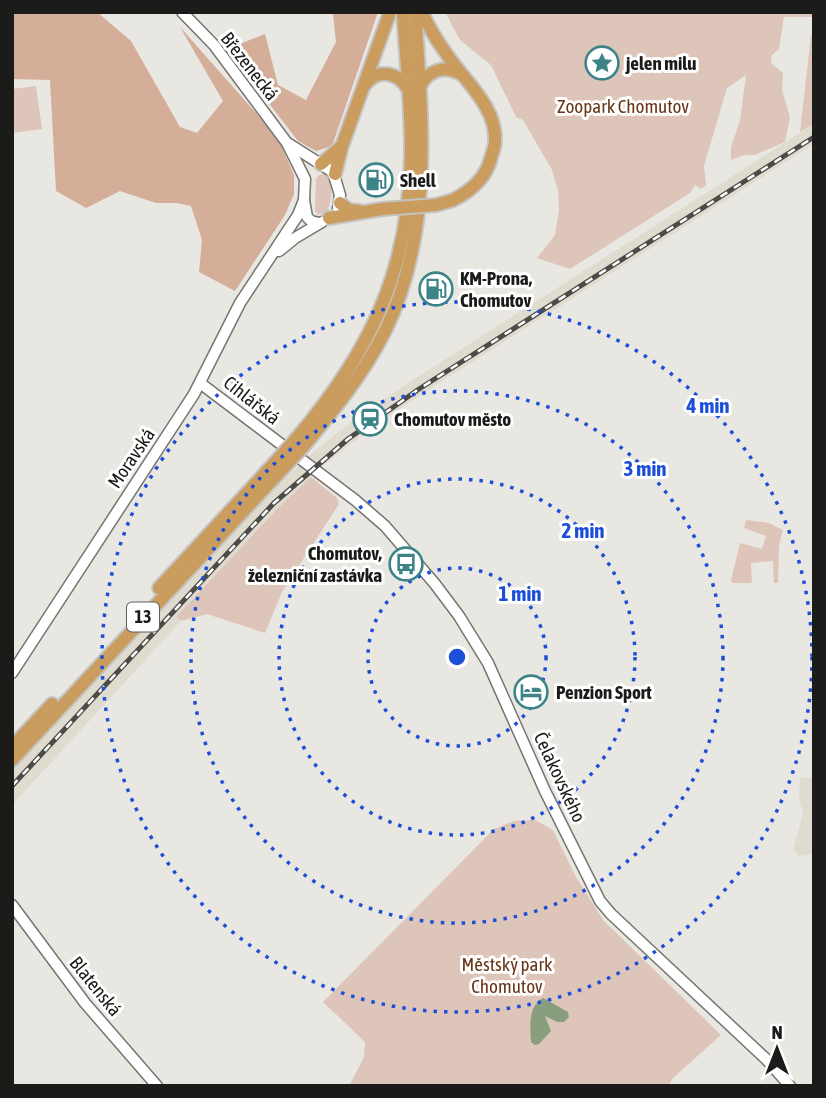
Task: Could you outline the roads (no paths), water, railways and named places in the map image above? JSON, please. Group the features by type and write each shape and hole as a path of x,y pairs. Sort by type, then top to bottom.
{"highway":[{"path":"335,174 342,146 390,12"},
{"name":"13","path":"403,12 414,87"},
{"name":"13","path":"12,760 299,443 345,376 374,325 388,291 402,242 411,152 415,12"},
{"path":"324,221 362,212 436,205 453,200 472,189 489,168 495,141 491,117 477,92 440,44 422,12"},
{"path":"363,86 373,76 388,74 414,87 438,70 454,70 463,76"},
{"path":"321,164 342,146"},
{"path":"340,203 349,210 362,212"},
{"name":"13","path":"12,747 272,473"}],"street":[{"name":"Březenecká","path":"182,12 214,45 287,143"},
{"path":"271,258 295,238 324,221 340,203 335,174 329,167 287,143"},
{"path":"287,143 305,179 304,200 307,217 312,221 324,221"},
{"path":"305,179 313,167 321,164"},
{"path":"271,258 298,215 304,200"},
{"name":"Moravská","path":"12,673 200,383 240,303 271,258"},
{"name":"Cihlářská","path":"200,383 281,446"},
{"name":"Čelakovského","path":"281,446 355,500 385,526 435,584 459,616 488,663 545,791 600,901 790,1086"},
{"name":"Blatenská","path":"12,905 85,1003 158,1086"}],"railway":[{"path":"12,786 274,503 348,439 419,389 814,137"}],"place":[{"name":"jelen milu","path":"602,63"},
{"name":"Shell","path":"376,180"},
{"name":"KM-Prona, Chomutov","path":"436,289"},
{"name":"Chomutov město","path":"370,419"},
{"name":"Chomutov, železniční zastávka","path":"406,564"},
{"name":"Penzion Sport","path":"531,692"}],"park label":[{"name":"Zoopark Chomutov","path":"623,106"},
{"name":"Městský park Chomutov","path":"507,975"}]}
